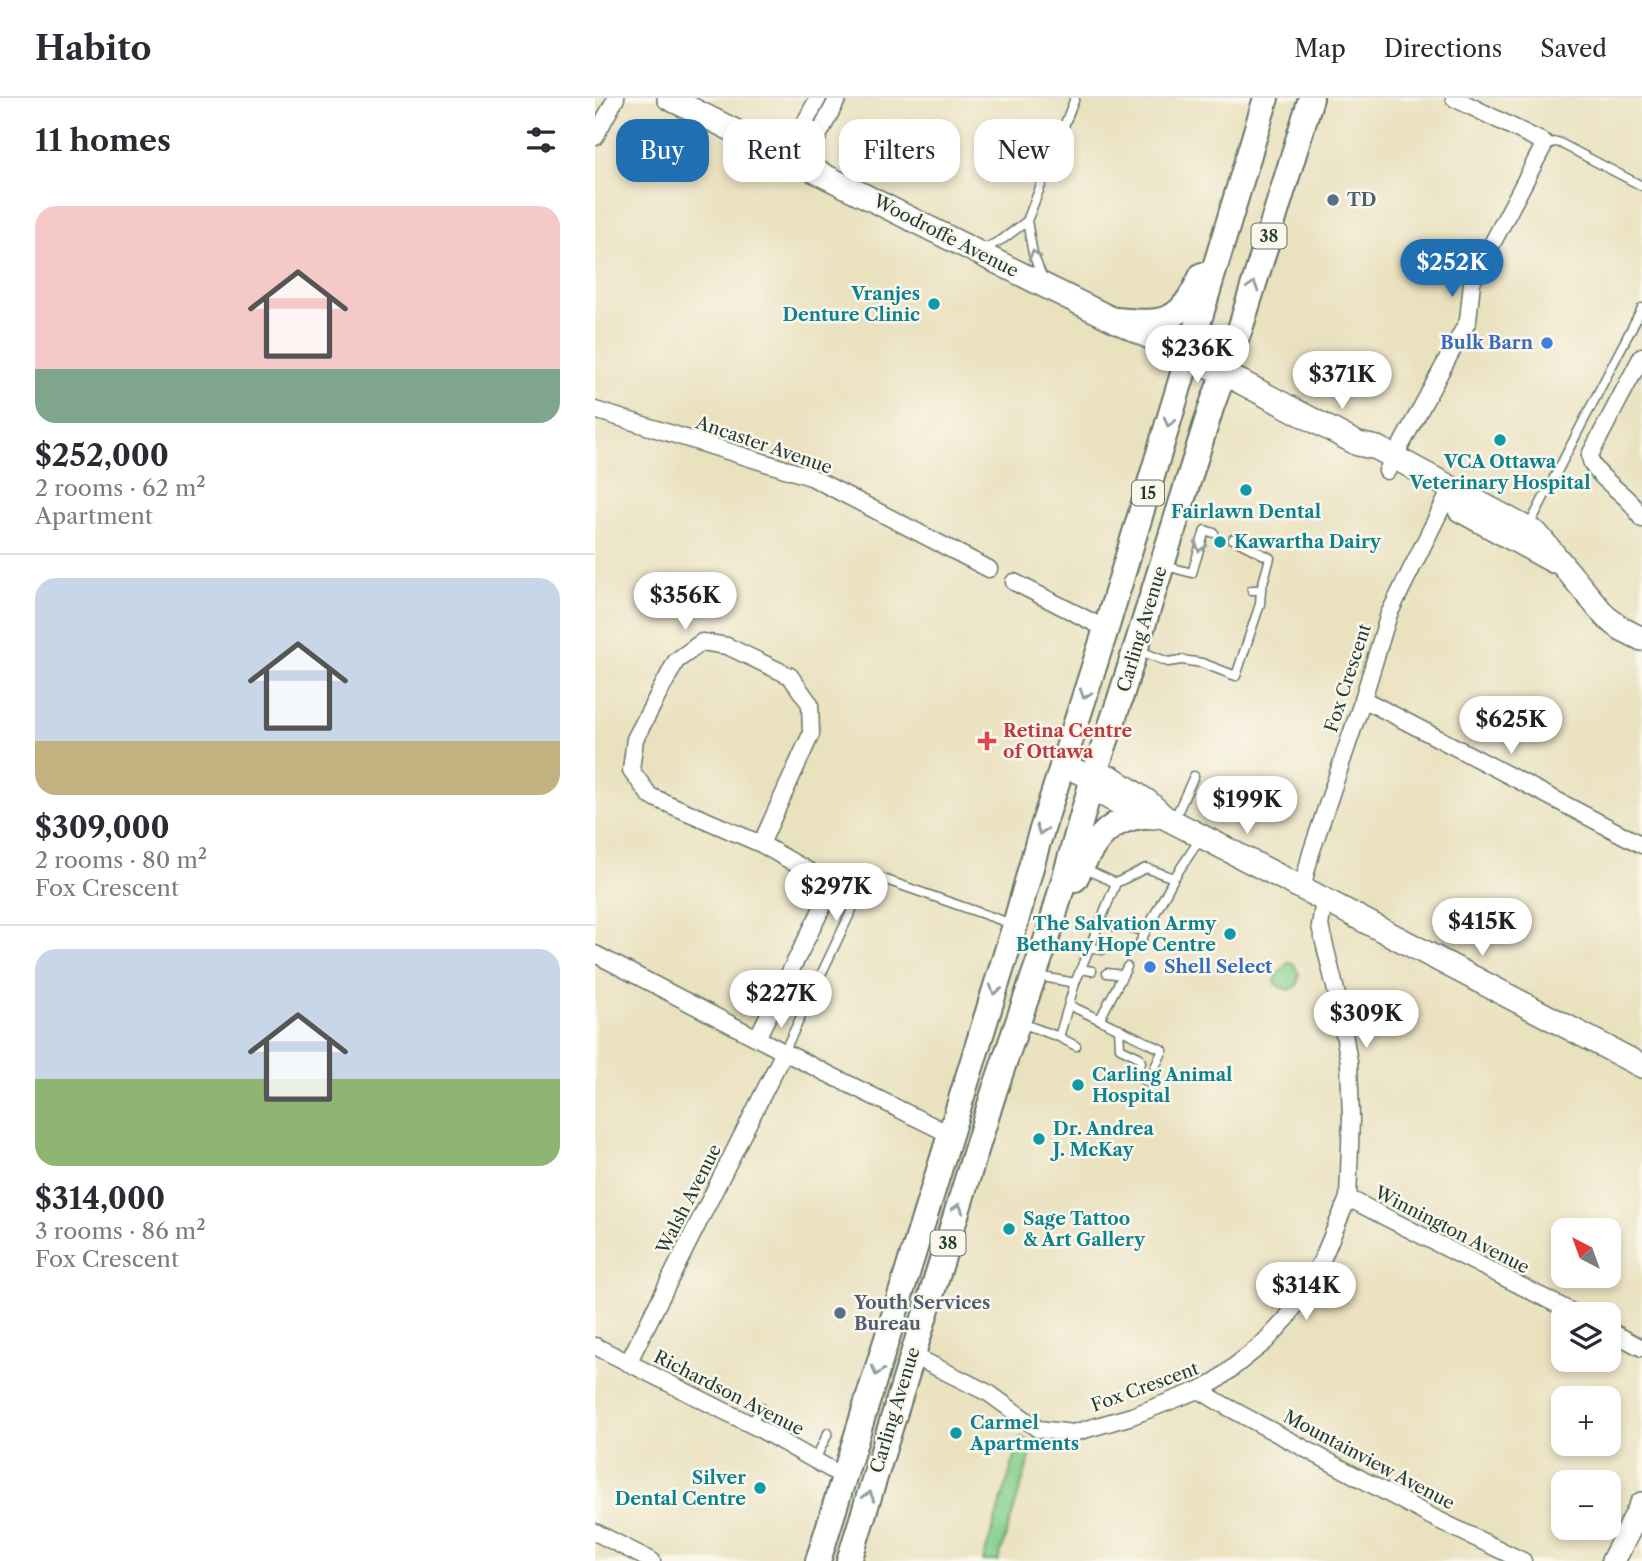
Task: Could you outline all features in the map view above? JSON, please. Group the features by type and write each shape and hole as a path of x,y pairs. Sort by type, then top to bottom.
{"main road":[{"name":"Woodroffe Avenue","path":"669,98 723,125"},
{"name":"Carling Avenue","path":"818,1561 1106,629 1266,98"},
{"name":"Carling Avenue","path":"849,1561 994,1092 1051,926 1093,778 1207,418 1241,326 1311,98"},
{"name":"Woodroffe Avenue","path":"825,176 1224,373 1358,444 1377,447 1391,464 1448,496"},
{"path":"1116,320 1147,323 1160,321 1174,316 1182,309 1194,293 1235,200"},
{"path":"1448,496 1528,528 1542,538 1606,617 1642,639"},
{"path":"1448,496 1562,565"},
{"path":"1062,765 1093,778 1112,778 1148,802 1160,819"},
{"path":"1051,926 1081,867 1108,829 1123,820 1160,819 1202,837 1302,888 1642,1066"},
{"path":"1613,1561 1642,1504"}],"street":[{"path":"595,137 616,98"},
{"path":"810,119 818,98"},
{"path":"824,119 838,98"},
{"path":"1391,464 1468,321 1472,282 1545,143 1454,98"},
{"path":"1642,356 1590,454 1592,465 1632,503 1642,519"},
{"path":"595,429 599,412"},
{"name":"Ancaster Avenue","path":"599,412 811,477 989,569"},
{"name":"Fox Crescent","path":"1302,888 1389,614 1448,496"},
{"path":"1014,582 1106,629"},
{"path":"757,1038 828,897 826,881 761,844 650,796 631,770 635,738 676,661 702,642 727,646 790,676 810,704 811,734 761,844"},
{"path":"1363,699 1642,845"},
{"name":"Fox Crescent","path":"912,1355 989,1394 1038,1429 1073,1433 1132,1416 1216,1381 1265,1342 1287,1318 1322,1260 1348,1198 1351,1119 1349,1062 1338,999 1320,926 1324,900"},
{"path":"595,954 951,1135"},
{"name":"Walsh Avenue","path":"628,1363 784,1052"},
{"name":"Winnington Avenue","path":"1348,1198 1552,1302"},
{"path":"1621,1337 1642,1348"},
{"name":"Richardson Avenue","path":"595,1346 751,1425 844,1477"},
{"name":"Mountainview Avenue","path":"1199,1390 1430,1516 1523,1561"},
{"path":"595,1532 652,1561"}],"lane":[{"path":"1047,287 1033,254 1027,221 1075,98"},
{"path":"1545,143 1558,142 1642,186"},
{"path":"977,252 997,243 1027,221"},
{"path":"1528,528 1642,308"},
{"path":"1161,565 1192,573 1205,530 1214,533"},
{"path":"1135,649 1168,662 1182,660 1202,663 1236,676 1260,604 1257,590 1270,558 1233,539"},
{"path":"1160,819 1194,776"},
{"path":"1137,948 1174,878 1202,837"},
{"path":"1081,867 1117,883"},
{"path":"1059,1037 1075,983 1117,883 1146,868 1174,878"},
{"path":"784,1052 869,874 1015,925"},
{"path":"1100,924 1114,926"},
{"path":"1130,928 1146,930"},
{"path":"1090,947 1102,950"},
{"path":"1081,969 1091,971"},
{"path":"1100,1019 1125,971 1107,973"},
{"path":"1035,975 1075,983"},
{"path":"1069,1005 1119,1028 1163,1050 1148,1082 1132,1075 1141,1062 1139,1057 1120,1048 1119,1028"},
{"path":"1018,1022 1076,1046"},
{"path":"751,1425 761,1407"},
{"path":"815,1460 828,1433"}],"green space":[{"path":"1288,963 1293,963 1299,974 1297,985 1290,990 1278,986 1275,982 1277,975"},
{"path":"1021,1437 1034,1444 998,1561 983,1561"}],"place":[{"name":"TD","path":"1333,200"},
{"name":"Vranjes Denture Clinic","path":"934,304"},
{"name":"Bulk Barn","path":"1547,343"},
{"name":"VCA Ottawa Veterinary Hospital","path":"1500,440"},
{"name":"Fairlawn Dental","path":"1246,490"},
{"name":"Kawartha Dairy","path":"1220,542"},
{"name":"Retina Centre of Ottawa","path":"987,741"},
{"name":"The Salvation Army Bethany Hope Centre","path":"1230,934"},
{"name":"Shell Select","path":"1150,967"},
{"name":"Carling Animal Hospital","path":"1078,1085"},
{"name":"Dr. Andrea J. McKay","path":"1039,1139"},
{"name":"Sage Tattoo & Art Gallery","path":"1009,1229"},
{"name":"Youth Services Bureau","path":"840,1313"},
{"name":"Carmel Apartments","path":"956,1433"},
{"name":"Silver Dental Centre","path":"760,1488"}]}
